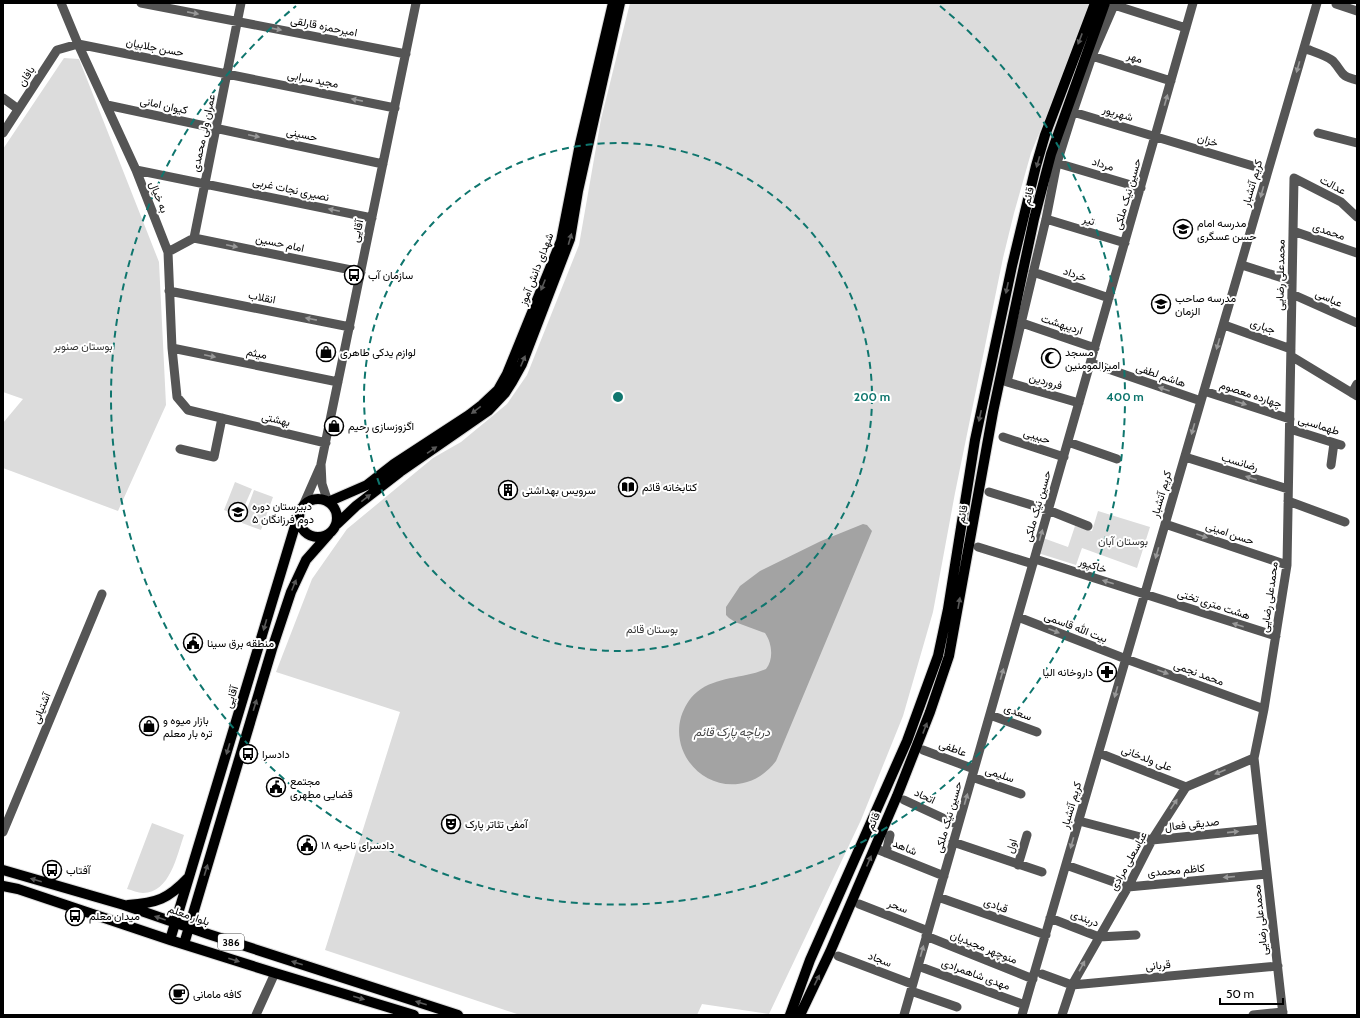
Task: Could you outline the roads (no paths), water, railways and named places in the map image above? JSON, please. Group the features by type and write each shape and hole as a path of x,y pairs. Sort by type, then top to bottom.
{"main road":[{"name":"شهدای دانش آموز","path":"397,468 482,405 498,390 507,374 561,241 575,166 613,3"},
{"path":"328,502 367,485 488,412 505,393 512,382 522,364 570,239 581,176 620,3"},
{"name":"قائم","path":"790,1015 810,960 907,741 938,656 948,609 975,440 1020,231 1045,135 1095,3"},
{"name":"قائم","path":"800,1015 830,952 897,796 930,712 949,656 993,412 1034,218 1051,154 1111,4"},
{"path":"337,524 397,468"},
{"path":"184,944 272,648 291,592 306,560 334,530 337,524 337,512 333,506 328,502 317,499 311,500 302,508 299,514 301,527 310,536 317,538 329,534"},
{"name":"آقایی","path":"170,940 298,516 302,508"},
{"name":"بلوار معلم","path":"3,870 124,905 189,928 458,1015"},
{"path":"124,905 154,902 164,898 178,889 190,875"},
{"name":"386","path":"3,886 18,889 170,940 395,1012 414,1015"},
{"path":"195,907 196,915 200,924 208,934"}],"street":[{"name":"به خیال","path":"61,3 78,44 136,170 168,252 172,348 177,397 188,410"},
{"name":"امیرحمزه قارلقی","path":"141,3 406,54"},
{"name":"عمران ولی محمدی","path":"194,238 241,3"},
{"name":"آقایی","path":"302,508 321,464 326,443 416,3"},
{"name":"حسین نیک ملکی","path":"904,1015 1156,137 1193,3"},
{"name":"کریم آتشبار","path":"1022,1015 1317,3"},
{"path":"1022,323 1058,163 1073,112 1111,4 1186,28"},
{"path":"1336,4 1357,11"},
{"name":"حسن جلابیان","path":"78,44 227,74"},
{"name":"بافان","path":"3,133 57,50 78,44"},
{"path":"1304,48 1332,60 1341,74 1347,78 1357,80"},
{"name":"مهر","path":"1092,56 1171,81"},
{"name":"مجید سرابی","path":"227,74 395,108"},
{"path":"3,98 18,109"},
{"name":"کیوان امانی","path":"107,105 216,128"},
{"name":"شهریور","path":"1073,112 1156,137"},
{"name":"حسینی","path":"216,128 383,164"},
{"path":"1318,133 1357,143"},
{"name":"خزان","path":"1156,137 1253,166"},
{"name":"مرداد","path":"1058,163 1141,188"},
{"name":"نصیری نجات غربی","path":"136,170 372,218"},
{"name":"عدالت","path":"1294,178 1341,202 1357,217"},
{"name":"محمدعلی رضایی","path":"1283,1013 1254,758 1264,709 1287,565 1294,178"},
{"name":"تیر","path":"1046,219 1125,243"},
{"name":"محمدی","path":"1293,231 1357,253"},
{"path":"168,252 194,238"},
{"name":"امام حسین","path":"194,238 361,272"},
{"path":"1246,266 1292,281"},
{"name":"خرداد","path":"1033,272 1110,298"},
{"name":"انقلاب","path":"170,292 350,327"},
{"name":"عباسی","path":"1292,294 1357,323"},
{"name":"اردیبهشت","path":"1022,323 1095,348"},
{"name":"فروردین","path":"1022,323 1007,382 1079,403"},
{"name":"جباری","path":"1228,326 1291,352 1354,395"},
{"name":"میثم","path":"172,348 338,382"},
{"name":"هاشم لطفی","path":"1091,364 1201,401"},
{"path":"1354,395 1357,384"},
{"name":"چهارده معصوم","path":"1204,391 1290,424"},
{"name":"بهشتی","path":"188,410 326,443"},
{"path":"180,448 214,457 222,418"},
{"name":"طهماسبی","path":"1290,424 1338,444 1331,465"},
{"name":"حبیبی","path":"1003,437 1064,458"},
{"path":"1068,442 1117,459"},
{"name":"رضانسب","path":"1185,457 1288,489"},
{"name":"آقایی","path":"321,464 322,484 328,502"},
{"path":"989,492 1048,510 1088,526"},
{"path":"1288,501 1345,522"},
{"name":"حسن امینی","path":"1165,524 1287,565"},
{"name":"خاکپور","path":"978,547 1034,561 1145,594"},
{"name":"آشتیانی","path":"3,832 102,594"},
{"name":"هشت متری تختی","path":"1145,594 1276,636"},
{"name":"بیت الله قاسمی","path":"1018,617 1126,659"},
{"name":"محمد نجمی","path":"1126,659 1264,709"},
{"name":"سعدی","path":"990,715 1037,732"},
{"name":"عاطفی","path":"923,750 973,773"},
{"name":"علی ولدخانی","path":"1098,753 1186,786"},
{"path":"1186,786 1254,758"},
{"name":"سلیمی","path":"973,773 1021,794"},
{"name":"عباسعلی مرادی","path":"1062,1015 1072,985 1128,887 1152,840 1186,786"},
{"name":"اتحاد","path":"904,800 958,825"},
{"name":"صدیقی فعال","path":"1079,821 1152,840 1262,829"},
{"name":"شاهد","path":"890,835 882,851 944,876"},
{"name":"اول","path":"1018,864 1027,835"},
{"path":"953,842 1042,872"},
{"name":"کاظم محمدی","path":"1066,865 1128,887 1267,874"},
{"name":"قبادی","path":"938,897 1046,935"},
{"name":"سحر","path":"860,904 927,933"},
{"name":"دربندی","path":"1050,918 1099,937 1136,935"},
{"name":"منوچهر مجیدیان","path":"927,933 1033,980"},
{"name":"سجاد","path":"838,956 957,1007"},
{"name":"مهدی شاهمرادی","path":"918,966 1025,1005"},
{"name":"قربانی","path":"1042,974 1072,985 1278,966"},
{"path":"256,1015 275,973"},
{"path":"1253,1015 1283,1013"}],"water":[{"name":"دریاچه پارک قائم","path":"863,524 867,525 872,531 776,761 763,774 756,779 747,782 733,784 719,783 706,777 695,769 681,746 679,732 681,717 685,707 694,694 713,683 749,675 766,669 769,665 771,656 771,646 765,633 735,622 729,618 726,615 726,607 740,586 760,571 821,541"}],"place":[{"name":"مدرسه امام حسن عسگری","path":"1183,229"},
{"name":"سازمان آب","path":"354,275"},
{"name":"مدرسه صاحب الزمان","path":"1161,304"},
{"name":"لوازم یدکی طاهری","path":"326,352"},
{"name":"مسجد امیرالمومنین","path":"1051,358"},
{"name":"اگزوزسازی رحیم","path":"334,426"},
{"name":"کتابخانه قائم","path":"628,487"},
{"name":"سرویس بهداشتی","path":"508,490"},
{"name":"دبیرستان دوره دوم فرزانگان ۵","path":"238,512"},
{"name":"منطقه برق سینا","path":"193,643"},
{"name":"داروخانه الیا","path":"1107,672"},
{"name":"بازار میوه و تره بار معلم","path":"149,726"},
{"name":"دادسرا","path":"248,754"},
{"name":"مجتمع قضایی مطهری","path":"276,787"},
{"name":"آمفی تئاتر پارک","path":"451,824"},
{"name":"دادسرای ناحیه ۱۸","path":"307,845"},
{"name":"آفتاب","path":"52,870"},
{"name":"میدان معلم","path":"75,916"},
{"name":"کافه مامانی","path":"179,994"}],"park label":[{"name":"بوستان صنوبر","path":"83,346"},
{"name":"بوستان آبان","path":"1123,541"},
{"name":"بوستان قائم","path":"652,629"}]}
